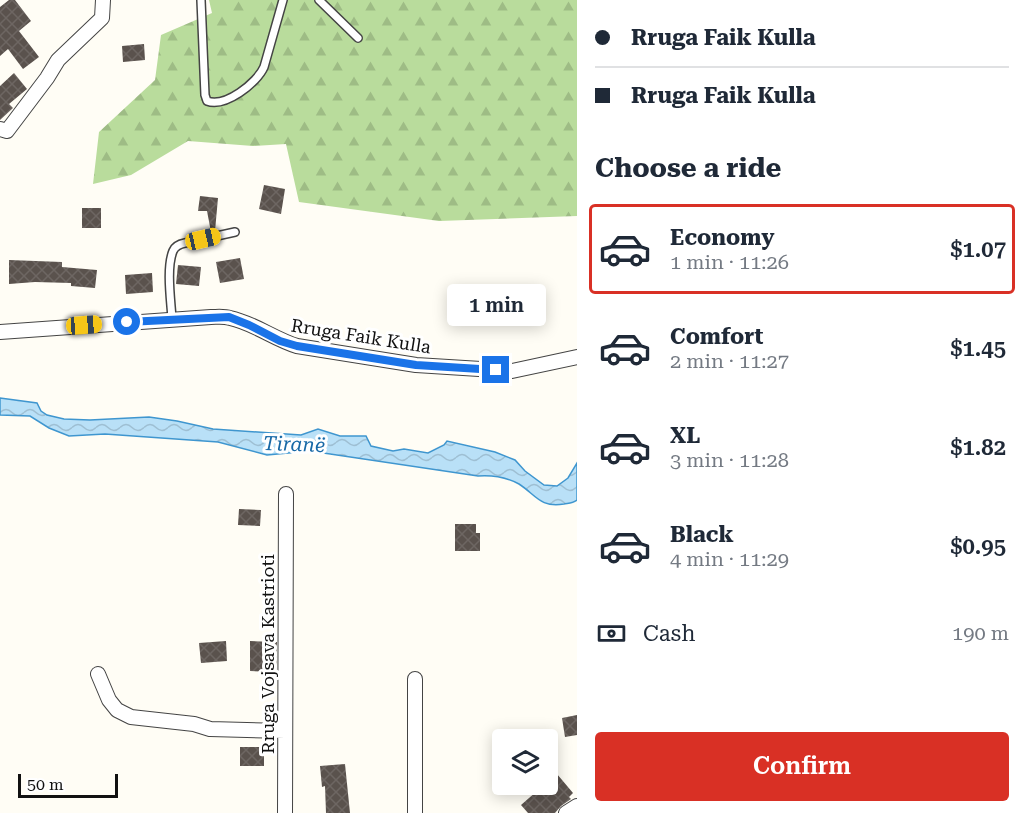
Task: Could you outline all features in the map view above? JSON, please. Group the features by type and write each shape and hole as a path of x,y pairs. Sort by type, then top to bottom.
{"street":[{"path":"0,129 7,131 58,60 102,18 103,0"},
{"name":"Rruga Faik Kulla","path":"0,332 229,317 280,341 297,346 416,365 512,371 577,357"},
{"name":"Rruga Vojsava Kastrioti","path":"285,813 286,495"},
{"path":"98,674 109,700 117,710 130,717 194,724 210,729 285,731"},
{"path":"415,679 415,813"},
{"path":"566,813 577,806"}],"lane":[{"path":"201,0 205,95 207,101 212,103 221,102 253,84 260,77 283,0"},
{"path":"319,0 358,38"},
{"path":"172,320 170,274 174,249 184,243 235,231"}],"green space":[{"path":"209,0 577,0 577,216 439,221 299,202 286,144 253,146 188,141 131,175 93,184 99,132 155,80 161,35 212,13"}],"water":[{"name":"Tiranë","path":"0,398 37,403 41,411 47,415 64,419 149,417 213,429 301,435 318,429 340,436 366,436 371,446 393,451 404,449 428,453 447,441 495,452 515,460 525,471 544,485 557,486 568,478 577,463 577,500 564,504 549,504 539,500 519,484 504,478 310,451 267,455 218,442 105,434 69,436 49,428 30,416 0,415"}],"building":[{"path":"9,0 15,0 31,21 19,31 39,57 23,69 8,49 0,56 0,7"},
{"path":"144,44 145,60 123,62 122,46"},
{"path":"14,73 27,89 9,104 13,108 0,120 0,86"},
{"path":"264,185 285,189 281,214 259,209"},
{"path":"200,196 218,198 215,231 211,232 207,211 198,211"},
{"path":"82,208 101,208 101,228 82,228"},
{"path":"240,258 244,279 220,283 216,262"},
{"path":"9,260 62,262 62,267 97,270 95,288 71,286 71,283 9,284"},
{"path":"178,265 201,267 199,286 176,284"},
{"path":"152,273 153,292 126,294 125,275"},
{"path":"239,509 261,510 260,526 238,525"},
{"path":"455,524 476,524 476,533 480,533 480,551 455,551"},
{"path":"226,641 227,661 201,663 199,643"},
{"path":"250,641 277,642 276,672 250,671"},
{"path":"577,715 577,735 565,737 562,718"},
{"path":"240,747 264,747 264,766 240,766"},
{"path":"345,764 350,813 326,813 325,786 322,787 320,766"},
{"path":"558,775 573,793 569,797 571,799 555,813 528,813 521,805 532,795 558,795"}],"route":[{"path":"127,322 229,317 280,341 297,346 416,365 496,370"}]}
